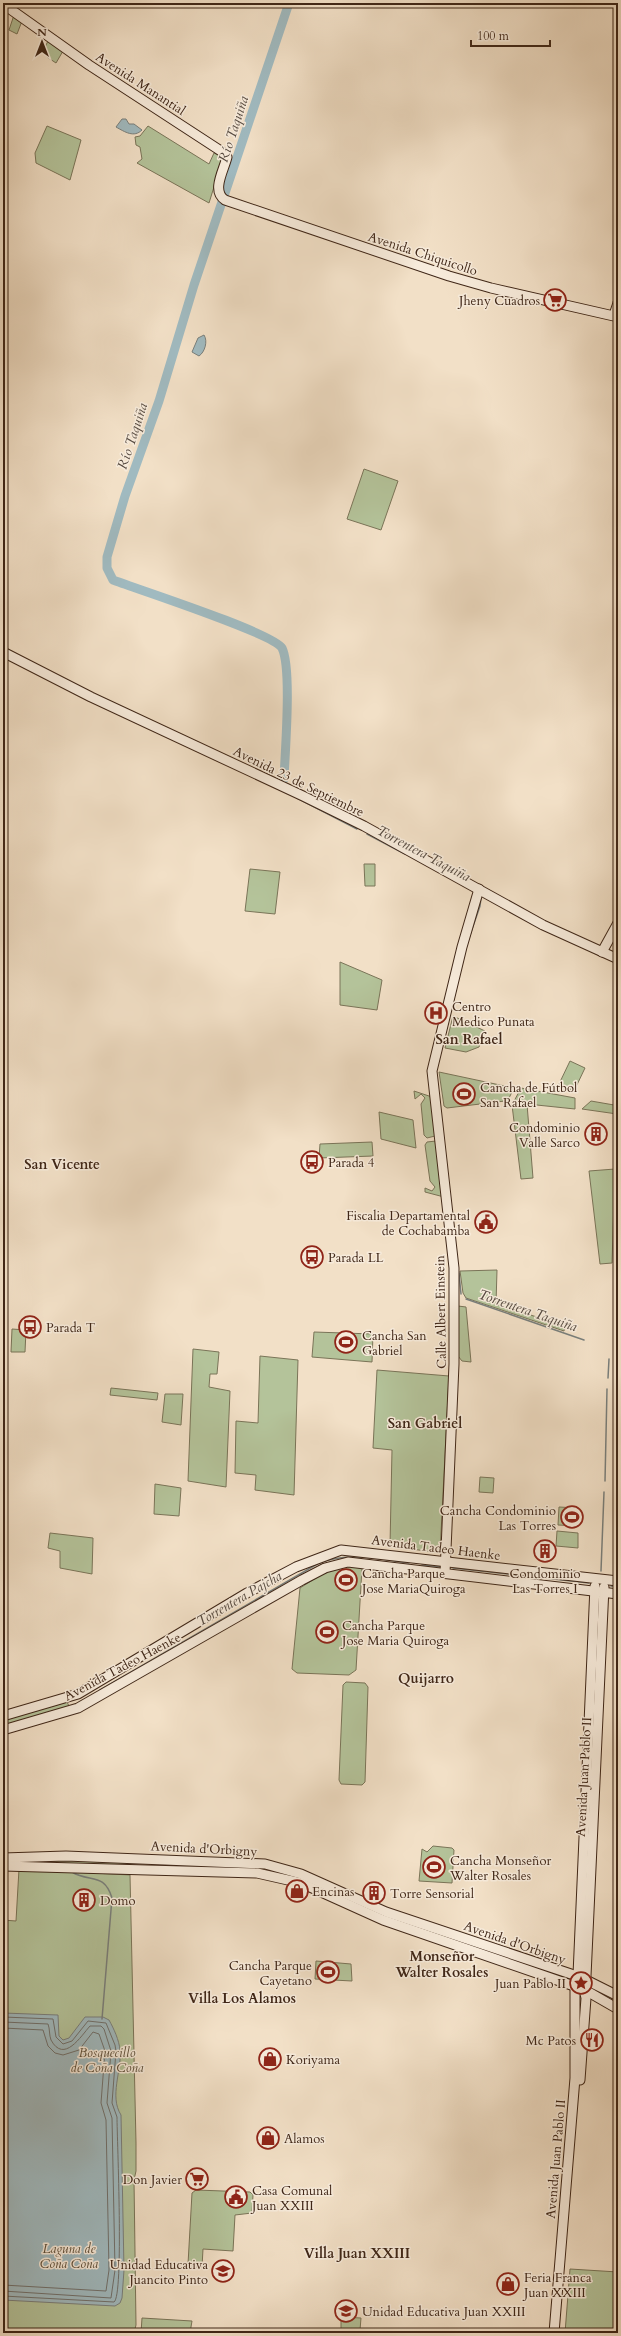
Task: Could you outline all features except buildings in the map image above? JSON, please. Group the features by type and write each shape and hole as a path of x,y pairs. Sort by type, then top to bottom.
{"main road":[{"name":"Avenida Manantial","path":"3,4 89,65 224,153 227,157 218,190 226,200"},
{"name":"Avenida Chiquicollo","path":"226,200 327,233 449,276 491,288 616,316"},
{"path":"616,316 618,303"},
{"name":"Avenida 23 de Septiembre","path":"3,652 91,697 303,796 479,889 543,925 618,959"},
{"name":"Calle Albert Einstein","path":"445,1573 454,1364 454,1274 432,1071 462,947 479,889"},
{"path":"602,952 618,923"},
{"name":"Avenida Tadeo Haenke","path":"3,1716 78,1694 247,1593 296,1567 329,1553 341,1550 355,1550 618,1581"},
{"name":"Avenida Tadeo Haenke","path":"3,1730 78,1708 302,1580 338,1563 348,1562 618,1594"},
{"name":"Avenida Juan Pablo II","path":"582,1977 600,1579"},
{"name":"Avenida d'Orbigny","path":"3,1858 66,1856 265,1864 301,1874 386,1912 582,1977 618,1996"},
{"name":"Avenida d'Orbigny","path":"3,1866 257,1873 301,1883 383,1920 579,1989 618,2009"},
{"path":"582,1977 588,1986 579,1989 573,1980 582,1977"},
{"name":"Avenida Juan Pablo II","path":"560,2333 585,2007 579,1989"},
{"name":"Avenida Juan Pablo II","path":"554,2333 575,2078 579,1989"},
{"path":"585,2007 593,2002 605,2002"}],"green space":[{"path":"14,15 22,21 17,34 9,30"},
{"path":"48,41 63,51 56,63 47,57 43,51"},
{"path":"47,126 81,140 70,180 36,163 35,153"},
{"path":"148,126 209,164 214,153 220,156 222,161 209,203 137,163 142,159 140,147 136,145 135,137 140,136"},
{"path":"364,469 398,481 381,530 347,519"},
{"path":"364,864 375,864 375,886 365,886"},
{"path":"250,869 280,872 275,914 245,911"},
{"path":"340,962 382,980 377,1010 340,1005"},
{"path":"453,1016 485,1031 479,1047 466,1052 445,1048"},
{"path":"570,1061 585,1068 574,1091 559,1084"},
{"path":"439,1072 514,1088 508,1100 505,1101 447,1108 444,1106"},
{"path":"521,1088 575,1098 575,1109 527,1104 533,1178 521,1179 512,1105"},
{"path":"414,1091 432,1097 435,1136 427,1138 424,1135 421,1104 425,1098 421,1094 415,1099"},
{"path":"591,1101 614,1105 617,1114 582,1109"},
{"path":"379,1112 413,1120 416,1148 381,1139"},
{"path":"436,1141 444,1197 425,1192 425,1188 432,1191 435,1187 430,1181 425,1145 427,1142"},
{"path":"372,1142 373,1156 319,1158 320,1144"},
{"path":"615,1169 612,1263 600,1264 589,1171"},
{"path":"497,1270 496,1304 565,1326 564,1331 466,1298 463,1293 460,1271"},
{"path":"458,1306 466,1307 471,1362 462,1361 458,1356"},
{"path":"12,1329 26,1330 25,1352 11,1352"},
{"path":"314,1332 373,1334 372,1362 312,1357"},
{"path":"193,1349 219,1352 217,1374 210,1374 209,1387 230,1391 226,1487 188,1481"},
{"path":"260,1356 298,1360 294,1495 255,1490 256,1475 235,1473 236,1421 258,1423"},
{"path":"377,1370 449,1376 440,1553 390,1546 392,1450 373,1448"},
{"path":"111,1388 158,1393 157,1400 110,1395"},
{"path":"165,1394 183,1394 181,1425 162,1422"},
{"path":"480,1477 494,1478 493,1493 479,1492"},
{"path":"155,1484 181,1488 179,1516 154,1514"},
{"path":"559,1507 578,1508 578,1526 558,1525"},
{"path":"557,1531 578,1533 578,1548 556,1546"},
{"path":"50,1533 93,1538 92,1574 60,1568 60,1551 48,1548"},
{"path":"343,1566 362,1568 356,1670 349,1675 297,1673 292,1669 300,1588 327,1571"},
{"path":"346,1682 365,1683 368,1687 365,1782 362,1785 341,1784 339,1780 343,1685"},
{"path":"67,1702 69,1706 3,1727 3,1720"},
{"name":"Cancha Monseñor Walter Rosales","path":"433,1846 452,1848 454,1850 452,1883 419,1881 422,1849 427,1852"},
{"path":"69,1860 127,1862 127,1865 18,1863"},
{"name":"Laguna de Coña Coña","path":"19,1869 130,1875 136,2143 136,2171 134,2180 136,2325 134,2333 3,2329 3,1920 16,1921"},
{"path":"316,1961 351,1964 352,1981 315,1979"},
{"path":"196,2190 250,2192 253,2195 252,2213 235,2215 233,2251 203,2249 202,2267 189,2267 192,2193"},
{"path":"218,2262 228,2262 228,2274 217,2274"},
{"path":"570,2269 618,2272 618,2333 565,2333"},
{"path":"341,2317 361,2318 360,2330 341,2329"},
{"path":"142,2318 192,2321 190,2333 141,2333"}],"water":[{"path":"122,119 126,119 129,124 134,124 142,130 136,134 133,134 116,127"},
{"path":"204,335 206,340 205,346 203,352 199,356 192,352 198,338"},
{"path":"3,2013 58,2015 59,2036 63,2040 69,2038 85,2017 103,2017 109,2020 119,2042 120,2058 116,2100 121,2115 124,2270 122,2298 120,2303 115,2306 3,2300"}],"waterway":[{"name":"Río Taquiña","path":"284,779 287,673 282,648 273,641 231,622 113,580 107,568 107,557 125,496 159,401 194,285 289,3"},
{"name":"Torrentera Taquiña","path":"297,798 357,829"},
{"name":"Torrentera Taquiña","path":"367,834 405,854"},
{"name":"Torrentera Taquiña","path":"469,938 480,906 481,898"},
{"name":"Torrentera Taquiña","path":"459,1273 461,1294"},
{"name":"Torrentera Taquiña","path":"466,1299 584,1340"},
{"name":"Torrentera Taquiña","path":"608,1378 609,1359"},
{"name":"Torrentera Taquiña","path":"605,1481 607,1389"},
{"name":"Torrentera Taquiña","path":"601,1571 604,1492"},
{"name":"Torrentera Pajcha","path":"100,1690 319,1563 352,1557 375,1558 409,1563"},
{"name":"Torrentera Pajcha","path":"422,1565 442,1567"},
{"name":"Torrentera Pajcha","path":"453,1568 589,1583"},
{"name":"Torrentera Pajcha","path":"611,1586 618,1587"},
{"name":"Torrentera Pajcha","path":"72,1872 101,1881 109,1890 112,1898 102,2019"}],"place":[{"name":"Jheny Cuadros","path":"555,300"},
{"name":"Centro Medico Punata","path":"436,1013"},
{"name":"Cancha de Fútbol San Rafael","path":"464,1094"},
{"name":"Condominio Valle Sarco","path":"596,1134"},
{"name":"Parada 4","path":"312,1162"},
{"name":"Fiscalia Departamental de Cochabamba","path":"486,1222"},
{"name":"Parada LL","path":"312,1257"},
{"name":"Parada T","path":"30,1327"},
{"name":"Cancha San Gabriel","path":"346,1342"},
{"name":"Cancha Condominio Las Torres","path":"572,1517"},
{"name":"Condominio Las Torres I","path":"545,1551"},
{"name":"Cancha Parque Jose MariaQuiroga","path":"346,1580"},
{"name":"Cancha Parque Jose Maria Quiroga","path":"327,1632"},
{"name":"Cancha Monseñor Walter Rosales","path":"434,1867"},
{"name":"Encinas","path":"297,1891"},
{"name":"Torre Sensorial","path":"374,1893"},
{"name":"Domo","path":"84,1900"},
{"name":"Cancha Parque Cayetano","path":"328,1972"},
{"name":"Juan Pablo II","path":"581,1983"},
{"name":"Mc Patos","path":"592,2040"},
{"name":"Koriyama","path":"270,2059"},
{"name":"Alamos","path":"268,2138"},
{"name":"Don Javier","path":"197,2179"},
{"name":"Casa Comunal Juan XXIII","path":"236,2197"},
{"name":"Unidad Educativa Juancito Pinto","path":"223,2271"},
{"name":"Feria Franca Juan XXIII","path":"508,2284"},
{"name":"Unidad Educativa Juan XXIII","path":"346,2311"}],"district":[{"name":"San Rafael","path":"469,1039"},
{"name":"San Vicente","path":"62,1164"},
{"name":"San Gabriel","path":"425,1423"},
{"name":"Quijarro","path":"426,1678"},
{"name":"Monseñor Walter Rosales","path":"442,1964"},
{"name":"Villa Los Alamos","path":"242,1998"},
{"name":"Villa Juan XXIII","path":"357,2253"}],"park label":[{"name":"Bosquecillo de Coña Coña","path":"107,2060"}]}
